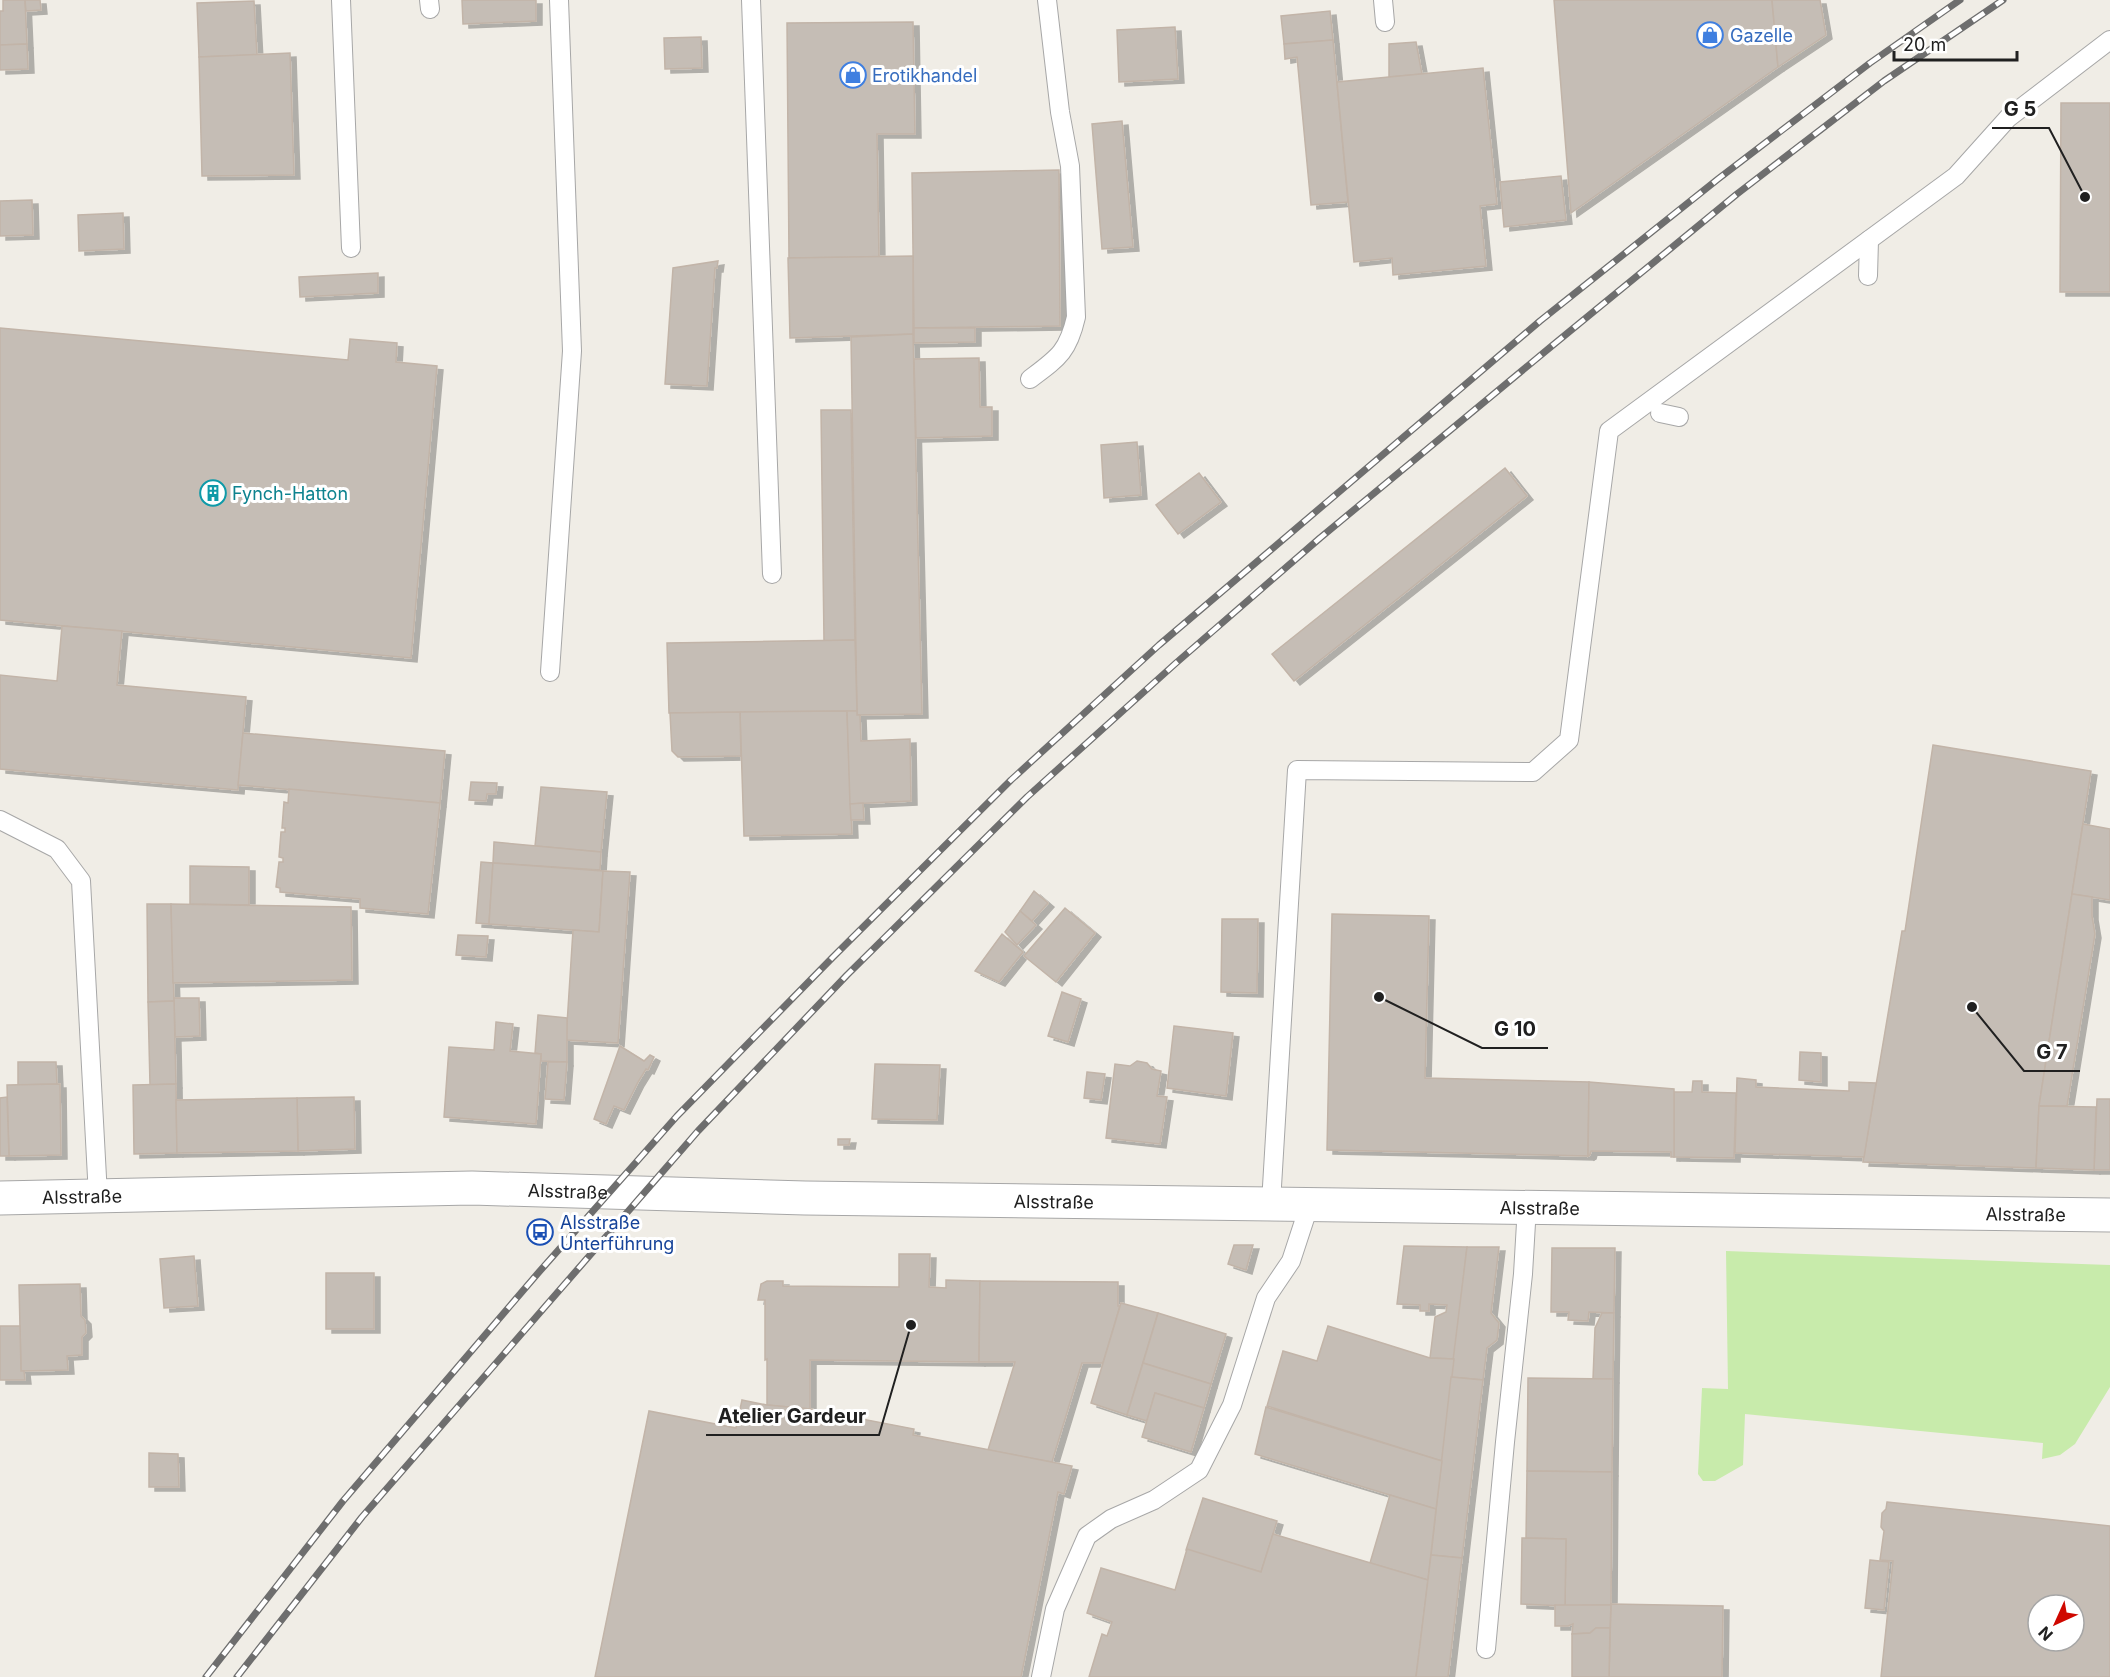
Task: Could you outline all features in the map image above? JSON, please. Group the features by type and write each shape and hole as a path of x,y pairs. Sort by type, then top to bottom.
{"street":[{"name":"Alsstraße","path":"0,1198 472,1188 805,1198 2110,1215"}],"lane":[{"path":"341,0 351,248"},
{"path":"550,672 572,351 559,0"},
{"path":"751,0 772,574"},
{"path":"1030,379 1057,359 1071,338 1076,317 1070,166 1060,112 1047,0"},
{"path":"1383,0 1385,22"},
{"path":"1271,1203 1298,770 1533,771 1569,740 1609,431 1956,176 2008,118 2110,40"},
{"path":"1868,276 1869,240"},
{"path":"1660,413 1678,417"},
{"path":"0,820 57,849 81,881 98,1197"},
{"path":"1041,1677 1055,1609 1087,1536 1111,1519 1154,1500 1199,1470 1232,1406 1266,1298 1292,1261 1310,1203"},
{"path":"1486,1649 1504,1442 1523,1274 1527,1206"}],"green space":[{"path":"1726,1251 2110,1265 2110,1387 2075,1444 2060,1455 2042,1459 2043,1443 1745,1414 1743,1465 1715,1481 1703,1481 1698,1474 1702,1388 1728,1389"}],"building":[{"path":"3,0 25,0 27,44 0,45 0,11 3,11"},
{"path":"25,0 40,0 41,10 26,11"},
{"path":"462,0 536,0 536,21 463,24"},
{"path":"1554,0 1772,0 1778,67 1571,213"},
{"path":"1772,0 1820,0 1826,35 1778,67"},
{"path":"254,1 257,55 199,57 197,3"},
{"path":"1330,11 1333,40 1284,44 1281,16"},
{"path":"913,22 915,134 877,134 879,257 789,258 787,23"},
{"path":"1175,27 1178,79 1119,82 1117,30"},
{"path":"701,37 702,68 665,69 664,38"},
{"path":"1333,40 1348,202 1311,205 1297,57 1285,59 1284,44"},
{"path":"1416,42 1422,74 1389,77 1389,44"},
{"path":"27,44 28,69 0,70 0,45"},
{"path":"290,53 294,175 202,176 199,57"},
{"path":"1483,68 1497,204 1480,206 1486,266 1393,275 1392,258 1354,262 1337,82"},
{"path":"2061,103 2110,103 2110,292 2060,292"},
{"path":"1122,121 1133,247 1102,249 1092,124"},
{"path":"1059,170 1060,326 914,328 912,173"},
{"path":"1561,176 1566,220 1504,227 1500,182"},
{"path":"32,200 33,235 0,236 0,201"},
{"path":"123,213 124,249 79,251 78,215"},
{"path":"913,256 913,334 790,338 788,258"},
{"path":"718,261 717,268 715,268 707,386 665,384 673,268"},
{"path":"378,273 378,293 300,297 299,277"},
{"name":"Fynch-Hatton","path":"0,328 348,360 350,339 397,343 396,362 437,366 411,658 0,620"},
{"path":"914,328 975,328 975,342 914,343"},
{"path":"913,334 922,714 857,715 851,337"},
{"path":"979,358 980,407 992,407 992,436 916,438 914,359"},
{"path":"821,410 851,410 855,640 824,641"},
{"path":"1137,442 1141,495 1104,498 1101,445"},
{"path":"1505,468 1527,496 1294,681 1272,654"},
{"path":"1199,473 1221,502 1178,534 1156,505"},
{"path":"62,626 122,631 117,685 246,697 238,790 0,769 0,675 57,681"},
{"path":"855,640 857,711 669,713 667,643"},
{"path":"847,711 852,834 744,836 740,712"},
{"path":"847,711 857,711 857,715 860,715 861,741 910,739 911,801 850,804"},
{"path":"740,712 741,756 678,757 672,751 670,713"},
{"path":"243,733 445,751 440,803 238,785"},
{"path":"1933,745 2091,771 2039,1106 2036,1168 1863,1162 1902,931 1905,931"},
{"path":"471,782 497,783 496,794 487,794 486,801 469,800"},
{"path":"541,787 607,792 601,852 535,846"},
{"path":"289,789 440,803 428,914 360,908 360,899 280,892 280,888 276,887 279,862 283,862 283,858 279,857 281,832 285,832 285,828 282,828 284,802 288,803"},
{"path":"863,803 864,820 851,820 850,804"},
{"path":"2083,824 2110,829 2110,900 2072,894"},
{"path":"494,842 601,852 600,870 493,863"},
{"path":"481,862 493,863 489,924 476,923"},
{"path":"493,863 603,871 599,932 489,924"},
{"path":"190,866 249,867 249,905 190,904"},
{"path":"603,871 630,872 618,1043 566,1040 573,930 599,932"},
{"path":"1034,891 1048,903 1032,921 1020,911"},
{"path":"2072,894 2092,897 2095,934 2067,1106 2039,1106"},
{"path":"147,904 171,904 174,1001 148,1002"},
{"path":"171,904 351,907 352,980 173,983"},
{"path":"1065,908 1095,933 1056,982 1024,956"},
{"path":"1020,911 1036,925 1017,945 1005,932"},
{"path":"1332,914 1429,916 1425,1078 1589,1082 1588,1156 1327,1150"},
{"path":"1222,919 1258,919 1257,993 1221,992"},
{"path":"1002,934 1023,952 999,982 975,971"},
{"path":"458,935 488,936 486,957 456,955"},
{"path":"1062,992 1081,999 1068,1042 1048,1036"},
{"path":"174,998 199,998 200,1036 175,1037"},
{"path":"174,1001 176,1084 150,1085 148,1002"},
{"path":"538,1015 567,1018 567,1062 541,1061 541,1054 535,1053"},
{"path":"496,1022 513,1024 510,1051 541,1054 536,1124 444,1117 449,1047 494,1050"},
{"path":"1174,1026 1233,1033 1226,1096 1167,1088"},
{"path":"620,1046 644,1061 650,1055 654,1057 624,1110 614,1106 606,1124 594,1119"},
{"path":"1800,1052 1821,1053 1821,1082 1799,1080"},
{"path":"1137,1061 1147,1063 1152,1069 1161,1071 1157,1096 1167,1097 1160,1144 1106,1138 1115,1064 1130,1066"},
{"path":"18,1062 56,1062 57,1084 18,1085"},
{"path":"548,1062 567,1062 564,1100 545,1099"},
{"path":"875,1064 940,1065 937,1120 872,1119"},
{"path":"1087,1072 1105,1074 1101,1100 1084,1098"},
{"path":"1737,1078 1756,1080 1756,1087 1849,1091 1849,1082 1876,1083 1864,1157 1735,1153"},
{"path":"1693,1081 1702,1081 1702,1092 1736,1093 1734,1158 1674,1157 1674,1092 1692,1092"},
{"path":"1589,1082 1674,1089 1674,1157 1671,1157 1671,1152 1591,1151 1588,1156"},
{"path":"60,1084 61,1155 9,1156 7,1085"},
{"path":"176,1084 177,1153 134,1154 133,1085"},
{"path":"7,1097 9,1156 0,1156 0,1098"},
{"path":"354,1097 355,1149 298,1151 297,1098"},
{"path":"297,1098 298,1151 177,1153 176,1100"},
{"path":"2097,1099 2110,1099 2110,1170 2094,1170"},
{"path":"2039,1106 2096,1107 2094,1170 2036,1168"},
{"path":"838,1139 850,1139 849,1145 838,1145"},
{"path":"1234,1245 1253,1245 1246,1270 1228,1264"},
{"path":"1404,1246 1467,1247 1454,1359 1430,1358 1435,1317 1446,1312 1447,1305 1429,1304 1429,1311 1420,1311 1420,1305 1397,1304"},
{"path":"1467,1247 1499,1247 1491,1313 1499,1323 1497,1340 1487,1348 1483,1380 1451,1377"},
{"path":"1552,1248 1615,1248 1614,1313 1589,1312 1588,1321 1568,1320 1569,1312 1551,1312"},
{"path":"899,1254 930,1254 929,1287 946,1288 946,1280 980,1281 979,1362 810,1360 810,1409 767,1405 765,1300 758,1300 761,1284 767,1281 783,1281 783,1286 899,1287"},
{"path":"194,1256 198,1306 164,1308 160,1259"},
{"path":"326,1273 374,1273 374,1329 326,1329"},
{"path":"980,1281 1118,1282 1118,1306 1120,1306 1103,1363 1082,1363 1052,1462 988,1450 1015,1362 979,1362"},
{"path":"80,1284 81,1316 85,1320 86,1333 82,1337 82,1355 67,1356 68,1370 21,1371 19,1285"},
{"path":"1121,1303 1158,1313 1127,1415 1091,1403"},
{"path":"1158,1313 1226,1334 1211,1384 1143,1363"},
{"path":"1602,1313 1614,1313 1613,1379 1593,1379 1595,1328"},
{"path":"0,1326 20,1326 21,1371 24,1371 25,1380 0,1380"},
{"path":"1328,1326 1430,1358 1454,1359 1442,1461 1267,1406 1283,1351 1317,1361"},
{"path":"1143,1363 1211,1384 1204,1408 1155,1393 1147,1421 1127,1415"},
{"path":"1451,1377 1483,1380 1462,1558 1431,1555"},
{"path":"1528,1378 1613,1379 1612,1472 1527,1471"},
{"path":"1155,1393 1204,1408 1191,1452 1142,1437"},
{"path":"742,1400 810,1409 914,1429 913,1435 1072,1466 1064,1494 1058,1492 1021,1677 595,1677 649,1411 736,1428"},
{"path":"1266,1407 1442,1461 1436,1509 1255,1454"},
{"path":"149,1453 178,1454 179,1487 149,1487"},
{"path":"1527,1471 1612,1472 1611,1605 1565,1606 1566,1539 1526,1538"},
{"path":"1390,1495 1436,1509 1428,1580 1370,1563"},
{"path":"1203,1498 1277,1521 1261,1572 1186,1550"},
{"path":"1887,1502 2110,1526 2110,1677 1881,1677 1893,1561 1880,1560 1884,1531 1881,1527 1882,1513 1886,1509"},
{"path":"1273,1534 1428,1580 1416,1677 1089,1677 1102,1634 1107,1636 1112,1622 1087,1613 1101,1568 1175,1590 1187,1549 1261,1572"},
{"path":"1522,1538 1566,1539 1565,1606 1521,1604"},
{"path":"1431,1555 1462,1558 1448,1677 1416,1677"},
{"path":"1870,1560 1889,1562 1884,1610 1865,1608"},
{"path":"1611,1604 1723,1606 1722,1677 1609,1677"},
{"path":"1555,1605 1611,1605 1610,1628 1596,1628 1590,1633 1572,1634 1573,1624 1555,1626"},
{"path":"1596,1628 1610,1628 1609,1677 1572,1677 1572,1634 1590,1633"}],"railway":[{"path":"206,1677 343,1501 539,1272 677,1116 1011,780 1159,645 1540,321 1718,179 1870,63 1960,0"},
{"path":"237,1677 362,1517 698,1131 847,975 1027,797 1320,538 1737,194 1884,81 2003,0"}],"place":[{"name":"Gazelle","path":"1710,35"},
{"name":"Erotikhandel","path":"853,75"},
{"name":"G 5","path":"2085,197"},
{"name":"Fynch-Hatton","path":"213,493"},
{"name":"G 10","path":"1379,997"},
{"name":"G 7","path":"1972,1007"},
{"name":"Alsstraße Unterführung","path":"540,1232"},
{"name":"Atelier Gardeur","path":"911,1325"}]}
